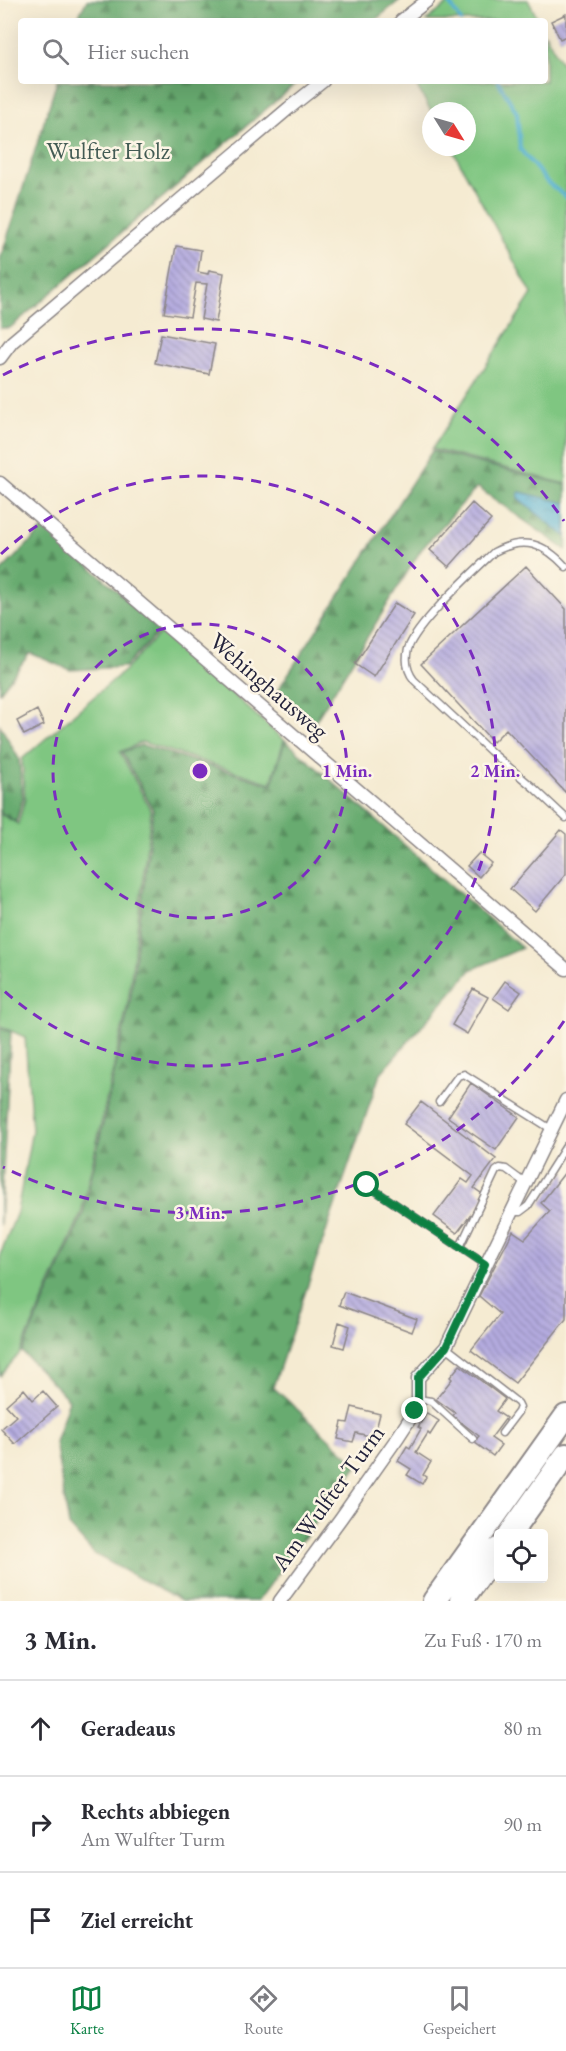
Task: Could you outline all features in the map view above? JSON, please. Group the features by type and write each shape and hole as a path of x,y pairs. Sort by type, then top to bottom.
{"highway":[{"path":"434,1601 566,1416"},
{"path":"513,1529 566,1455"},
{"path":"461,1601 494,1555"}],"street":[{"path":"405,18 428,0"},
{"path":"0,358 6,342 319,84"},
{"name":"Wehinghausweg","path":"0,483 566,969"},
{"name":"Am Wulfter Turm","path":"280,1601 415,1411 418,1399 418,1378 446,1347 566,1100"}],"lane":[{"path":"566,567 553,553 523,542 508,544 494,552 417,632 408,651 407,664 408,672 414,680 566,818"},
{"path":"439,1102 458,1076 464,1074 552,1130"},
{"path":"512,1212 520,1212 528,1206 566,1146"},
{"path":"460,1247 496,1171 500,1168 506,1169 526,1183"},
{"path":"367,1185 485,1264"},
{"path":"446,1347 518,1403 520,1407 518,1412 502,1433"},
{"path":"418,1399 431,1401 473,1439"}],"green space":[{"path":"87,0 400,0 378,18 78,18"},
{"path":"453,0 528,0 537,18 430,18"},
{"path":"548,39 566,72 566,484 432,449 532,294 456,156 476,156 476,102 426,102 416,84 548,84"},
{"name":"Wulfter Holz","path":"56,84 295,84 10,328 0,328 0,260"},
{"path":"432,451 566,485 566,550 477,487 421,550 312,727 274,696"},
{"path":"45,527 161,629 125,667 70,670 30,653 0,692 0,572"},
{"path":"162,631 284,740 271,783 142,742 120,752 151,811 128,1003 81,1214 20,1353 0,1376 0,1255 17,1212 32,1130 25,1037 0,1026 0,814 18,824 25,799 22,759 126,669"},
{"path":"0,725 19,759 23,798 16,822 0,812"},
{"path":"285,740 522,948 471,970 380,1074 273,1387 358,1465 258,1601 181,1601 94,1554 69,1526 55,1442 69,1400 22,1352 83,1214 130,1002 153,810 122,752 142,745 272,785"},
{"path":"0,1028 11,1032 0,1226"}],"water":[{"path":"520,492 566,503 566,537 518,498"}],"building":[{"path":"566,14 566,36 560,39 551,21"},
{"path":"176,246 201,250 198,272 208,274 209,270 224,273 216,322 201,319 207,284 196,283 190,317 164,313"},
{"path":"161,334 215,344 209,374 155,363"},
{"path":"472,503 491,520 449,567 430,550"},
{"path":"526,566 566,609 566,793 506,729 493,742 421,664"},
{"path":"395,603 414,615 374,677 355,664"},
{"path":"37,710 44,725 24,735 17,721"},
{"path":"561,830 566,834 566,874 535,911 510,889"},
{"path":"479,853 491,863 479,877 467,866"},
{"path":"505,981 521,992 509,1009 493,998"},
{"path":"473,989 488,997 467,1034 452,1025"},
{"path":"471,1083 519,1117 496,1150 448,1117"},
{"path":"421,1102 496,1159 474,1188 485,1196 457,1233 434,1216 462,1179 468,1183 473,1176 404,1124"},
{"path":"566,1171 566,1319 515,1383 471,1350 500,1314 479,1296 513,1231 525,1239 550,1211 541,1203"},
{"path":"344,1292 417,1319 412,1332 339,1305"},
{"path":"339,1322 350,1326 344,1348 333,1345"},
{"path":"460,1365 505,1399 496,1411 506,1418 491,1438 501,1445 493,1456 474,1442 479,1436 436,1399"},
{"path":"24,1389 33,1400 43,1391 57,1407 15,1444 1,1429 16,1416 6,1405"},
{"path":"352,1407 380,1414 374,1437 356,1433 353,1442 338,1439 342,1422 348,1423"},
{"path":"427,1413 439,1421 416,1452 431,1462 423,1475 426,1477 422,1484 407,1475 411,1469 398,1461 407,1446 410,1448 421,1429 418,1427"}],"waterway":[{"path":"450,4 459,18"},
{"path":"500,84 517,113 520,149 548,183 566,197"}],"route":[{"path":"367,1185 485,1264 446,1347 418,1378 418,1399 415,1411"}]}
